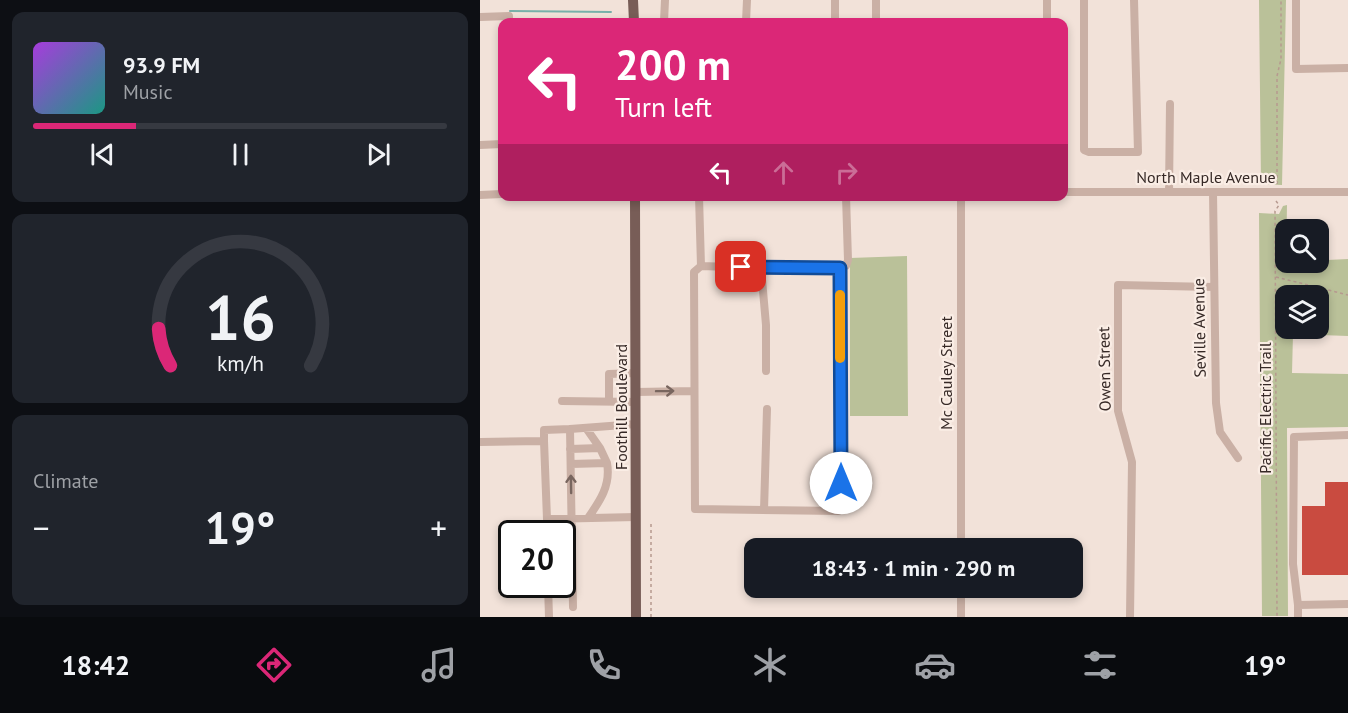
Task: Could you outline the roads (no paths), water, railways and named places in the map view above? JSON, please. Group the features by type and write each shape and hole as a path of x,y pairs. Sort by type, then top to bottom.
{"main road":[{"path":"633,0 634,18"},
{"name":"Foothill Boulevard","path":"635,201 636,617"}],"street":[{"path":"664,18 665,0"},
{"path":"746,18 747,0"},
{"path":"835,0 835,18"},
{"path":"876,0 876,18"},
{"path":"1047,0 1047,18"},
{"path":"1084,0 1084,150 1089,152 1138,152 1134,0"},
{"path":"1296,0 1296,69 1348,68"},
{"path":"482,17 509,16 509,18"},
{"path":"1169,192 1170,104"},
{"path":"480,145 498,144"},
{"name":"North Maple Avenue","path":"1068,192 1348,192"},
{"name":"Seville Avenue","path":"1213,192 1216,403 1220,432 1238,458"},
{"path":"480,195 498,194"},
{"path":"699,201 701,266"},
{"path":"840,268 841,507 839,511 695,509 694,272 701,266 761,268 840,268 846,266 848,263 846,201"},
{"name":"Mc Cauley Street","path":"961,201 961,538"},
{"path":"761,268 766,325 766,371"},
{"name":"Owen Street","path":"1130,617 1132,462 1118,411 1118,285 1213,287"},
{"path":"609,400 609,374 636,373"},
{"path":"562,401 609,400 694,391"},
{"path":"764,510 766,409"},
{"path":"636,424 544,430 547,519 636,517"},
{"path":"586,428 600,448 607,464 607,484 602,499 588,518"},
{"path":"570,429 573,607"},
{"path":"1298,617 1293,564 1294,437 1348,435"},
{"path":"480,442 544,441"},
{"path":"570,449 600,448"},
{"path":"571,464 607,464"},
{"path":"548,598 549,617"},
{"path":"961,598 961,617"},
{"path":"1298,605 1348,604"}],"waterway":[{"path":"510,11 611,12"}]}
